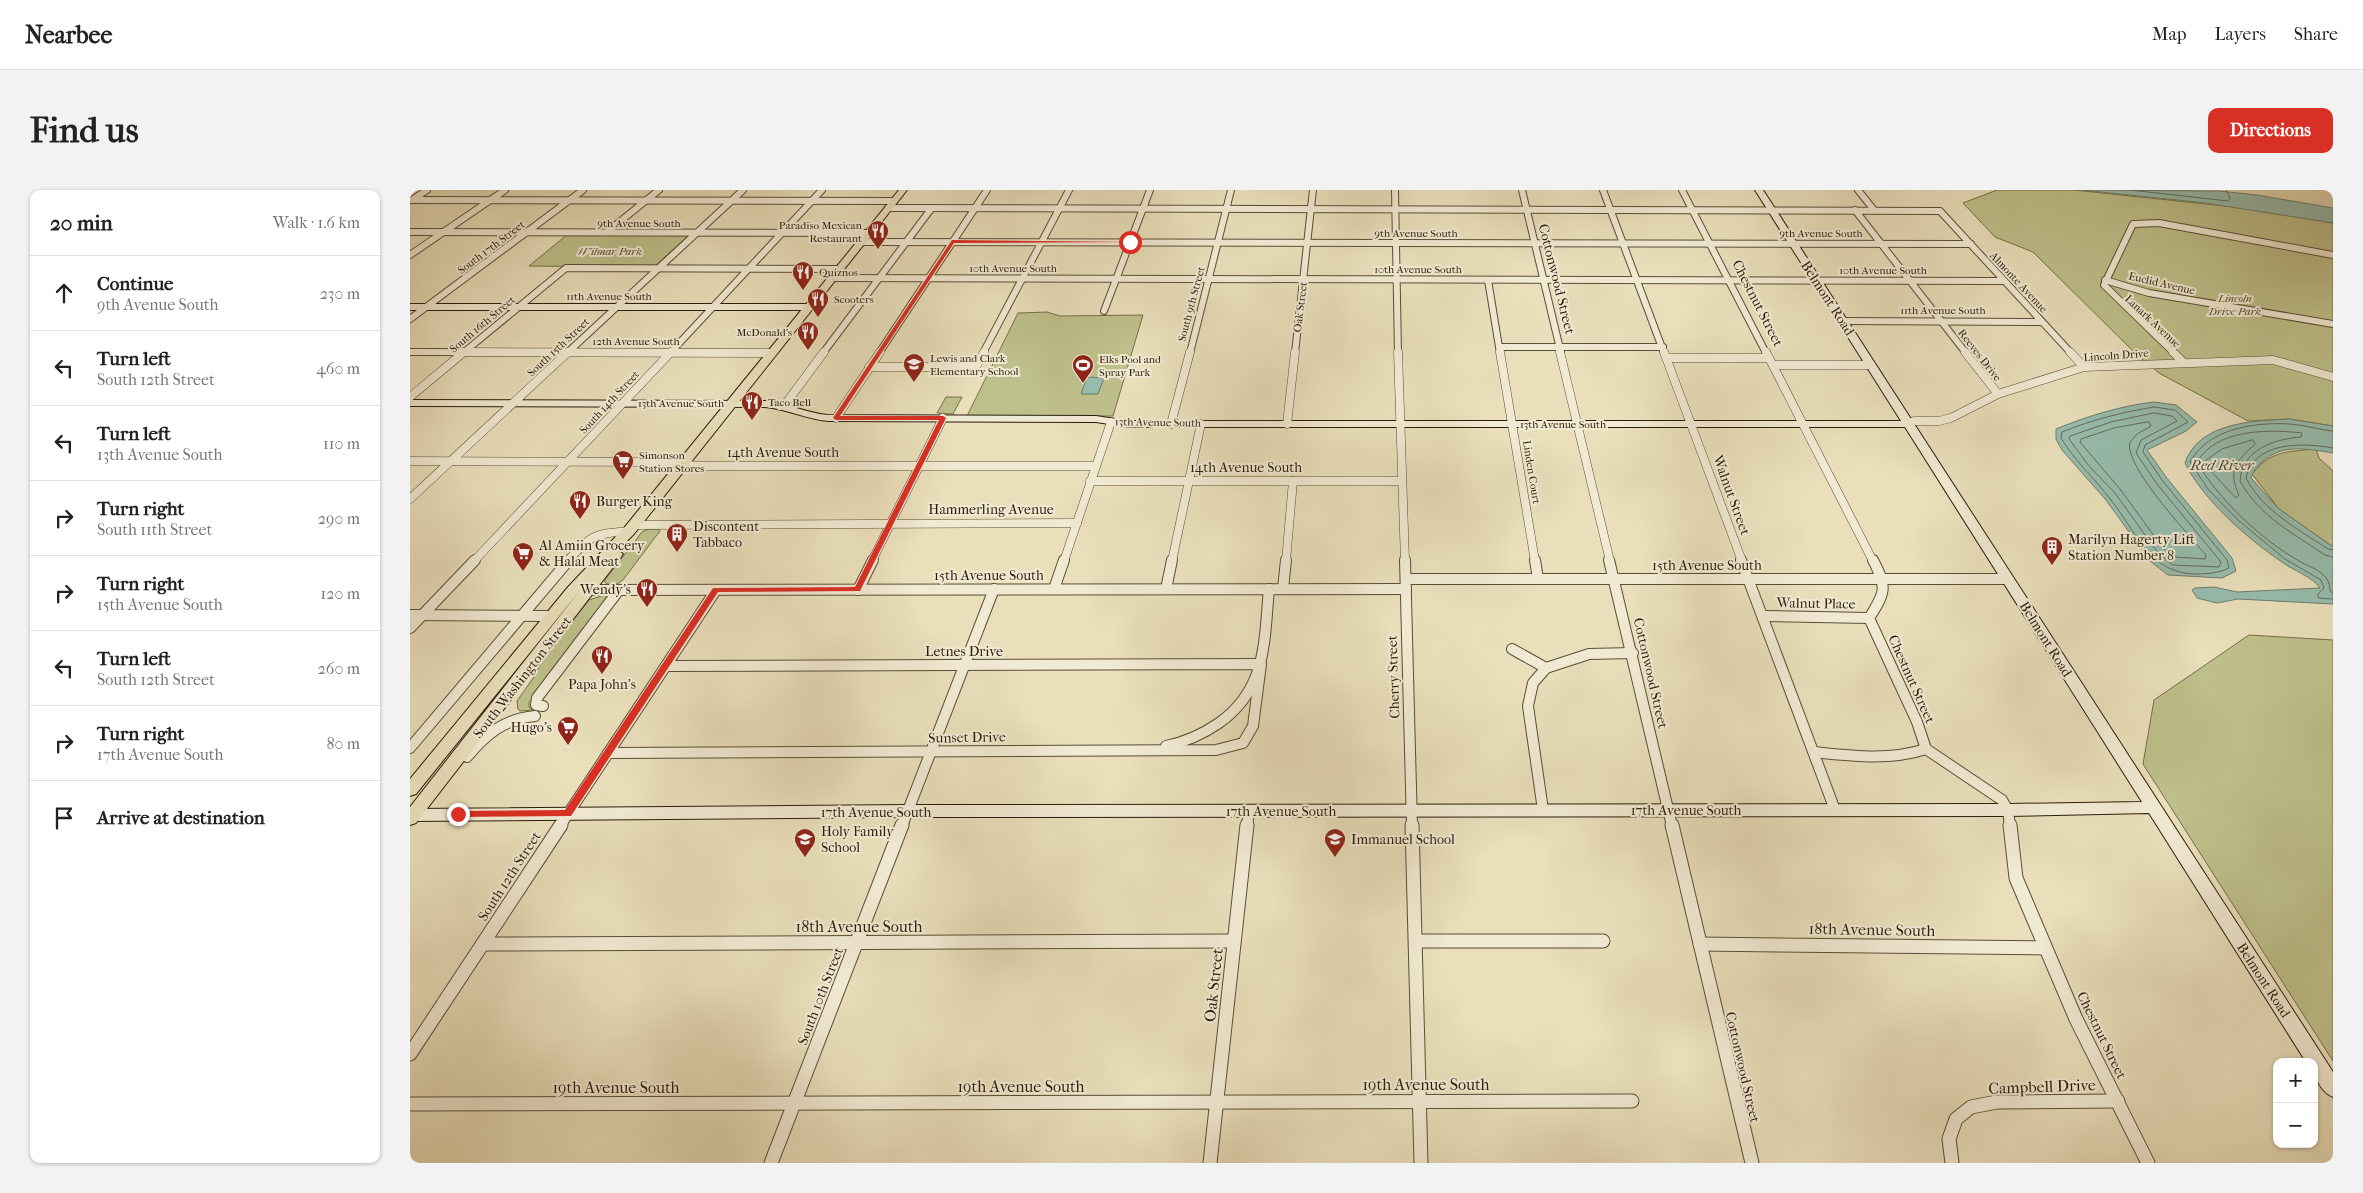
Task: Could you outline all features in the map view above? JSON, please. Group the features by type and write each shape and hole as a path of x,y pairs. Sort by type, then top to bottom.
{"main road":[{"name":"South Washington Street","path":"410,790 551,616 631,528 839,268 904,190"},
{"name":"South Washington Street","path":"411,816 444,777 590,590 611,562 631,528"}],"street":[{"path":"410,201 428,190"},
{"path":"410,255 506,190"},
{"name":"South 17th Street","path":"410,319 583,190"},
{"path":"606,232 659,190"},
{"name":"South 15th Street","path":"410,499 743,190"},
{"name":"South 14th Street","path":"410,628 624,403 822,190"},
{"path":"836,418 986,190"},
{"path":"869,367 976,367 1069,190"},
{"path":"1104,311 1150,190"},
{"name":"South 9th Street","path":"1171,424 1210,279 1231,190"},
{"name":"Oak Street","path":"1287,424 1314,190"},
{"name":"Cherry Street","path":"1395,190 1395,280 1399,348 1406,584 1420,1163"},
{"name":"Cottonwood Street","path":"1522,190 1633,653 1752,1163"},
{"name":"Walnut Street","path":"1603,190 1836,810"},
{"name":"Chestnut Street","path":"1682,190 1882,578"},
{"name":"Belmont Road","path":"1759,190 2333,1088"},
{"path":"1858,190 1874,210"},
{"path":"410,201 812,201 931,209 1874,210"},
{"path":"780,406 787,402 931,209"},
{"name":"Reeves Drive","path":"1855,210 1998,394"},
{"name":"Almonte Avenue","path":"1874,210 1940,211 2084,367"},
{"path":"2105,280 2133,224 2145,222 2180,226 2333,255"},
{"name":"9th Avenue South","path":"410,232 868,233"},
{"name":"9th Avenue South","path":"861,242 1971,244"},
{"name":"South 16th Street","path":"410,397 566,268 658,268"},
{"path":"658,268 839,268"},
{"name":"10th Avenue South","path":"832,278 2004,281"},
{"name":"Linden Court","path":"1488,280 1538,579"},
{"name":"Euclid Avenue","path":"2105,280 2149,293 2333,324"},
{"name":"Lanark Avenue","path":"2105,280 2104,285 2108,292 2184,363"},
{"name":"11th Avenue South","path":"410,306 808,307"},
{"name":"11th Avenue South","path":"1843,321 2042,322"},
{"path":"1500,347 1663,348"},
{"name":"12th Avenue South","path":"410,352 772,353"},
{"path":"1667,358 1871,365"},
{"name":"Lincoln Drive","path":"1909,424 1914,421 1939,421 1950,418 1998,394 2084,367 2278,361 2333,377"},
{"name":"13th Avenue South","path":"410,403 732,403 780,406 815,417 1096,419 1111,422 1171,424 1909,424"},
{"path":"858,590 943,418"},
{"path":"1054,589 1111,422"},
{"path":"1166,589 1201,424"},
{"name":"14th Avenue South","path":"410,461 683,463 696,466 1096,466"},
{"name":"14th Avenue South","path":"1090,481 1402,482"},
{"path":"1283,589 1293,481"},
{"name":"Hammerling Avenue","path":"410,748 590,538 608,532 631,528 892,522 1077,522"},
{"path":"1869,618 1884,596 1886,588 1882,578"},
{"name":"15th Avenue South","path":"573,590 1283,589 1538,579 2008,579"},
{"name":"South 10th Street","path":"771,1163 994,589"},
{"path":"1139,750 1176,744 1202,734 1226,720 1243,705 1256,683 1261,664 1269,589"},
{"path":"544,706 536,705 535,701 619,590"},
{"name":"South 12th Street","path":"410,1054 716,590"},
{"path":"410,615 551,616"},
{"name":"Walnut Place","path":"1763,616 1869,618"},
{"name":"Chestnut Street","path":"1869,618 1917,722 1926,749"},
{"path":"1512,649 1546,668"},
{"path":"1543,810 1528,706 1533,683 1546,668 1570,657 1600,652 1633,653"},
{"name":"Letnes Drive","path":"666,666 1261,664"},
{"name":"Sunset Drive","path":"608,753 1216,750 1243,743 1253,726 1261,664"},
{"path":"444,777 460,765 493,728 510,720 535,716"},
{"path":"1814,752 1893,756 1917,753 1926,749 2002,800 2008,810"},
{"name":"17th Avenue South","path":"411,816 908,811 2008,810 2153,807"},
{"name":"Chestnut Street","path":"2008,810 2013,872 2076,1019 2148,1163"},
{"name":"Oak Street","path":"1210,1163 1249,811"},
{"name":"18th Avenue South","path":"483,944 1234,941"},
{"path":"1416,941 1603,941"},
{"name":"18th Avenue South","path":"1700,944 2045,948"},
{"name":"19th Avenue South","path":"410,1104 1632,1101"},
{"name":"Campbell Drive","path":"1952,1163 1949,1139 1956,1119 1971,1107 1996,1102 2118,1102"}],"green space":[{"name":"Lincoln Drive Park","path":"1997,190 2074,190 2254,209 2333,223 2333,426 2289,419 2248,421 2159,373 2137,355 2033,252 1995,237 1963,203"},
{"name":"Wilmar Park","path":"568,234 690,234 654,267 529,266"},
{"path":"1047,312 1060,316 1143,315 1113,416 967,416 1018,313"},
{"path":"946,397 962,397 953,414 937,413"},
{"path":"2316,449 2319,458 2333,471 2333,547 2279,509 2252,474 2266,460 2273,456 2288,452"},
{"path":"648,529 659,529 660,531 623,580 617,584 607,584 604,581 642,532"},
{"path":"604,595 609,599 529,702 529,707 533,710 520,711 517,701 536,674 541,660 589,600"},
{"path":"2249,635 2333,640 2333,1061 2143,764 2154,700"}],"water":[{"path":"2082,190 2219,191 2257,195 2333,208 2333,223 2205,203"},
{"path":"1087,377 1104,378 1098,394 1081,394"},
{"path":"2154,402 2176,405 2197,422 2186,431 2147,450 2166,477 2232,558 2236,571 2222,578 2168,575 2150,561 2106,500 2062,450 2056,439 2056,429 2068,424 2116,409"},
{"name":"Red River","path":"2289,419 2333,426 2333,453 2305,449 2278,452 2262,462 2251,478 2279,509 2333,547 2333,604 2238,599 2217,603 2197,598 2192,590 2195,588 2214,587 2237,592 2320,588 2313,580 2269,553 2228,518 2203,491 2185,463 2192,449 2202,439 2229,426"}],"place":[{"name":"Paradiso Mexican Restaurant","path":"878,250"},
{"name":"Quiznos","path":"803,291"},
{"name":"Scooters","path":"818,318"},
{"name":"McDonald's","path":"808,351"},
{"name":"Lewis and Clark Elementary School","path":"914,383"},
{"name":"Elks Pool and Spray Park","path":"1083,384"},
{"name":"Taco Bell","path":"752,421"},
{"name":"Simonson Station Stores","path":"623,480"},
{"name":"Burger King","path":"580,520"},
{"name":"Discontent Tabbaco","path":"677,553"},
{"name":"Marilyn Hagerty Lift Station Number 8","path":"2052,566"},
{"name":"Al Amiin Grocery & Halal Meat","path":"523,572"},
{"name":"Wendy's","path":"647,608"},
{"name":"Papa John's","path":"602,675"},
{"name":"Hugo's","path":"568,746"},
{"name":"Holy Family School","path":"805,858"},
{"name":"Immanuel School","path":"1335,858"}],"route":[{"path":"458,814 568,814 716,590 858,590 943,418 836,418 952,242 1130,242"}]}
